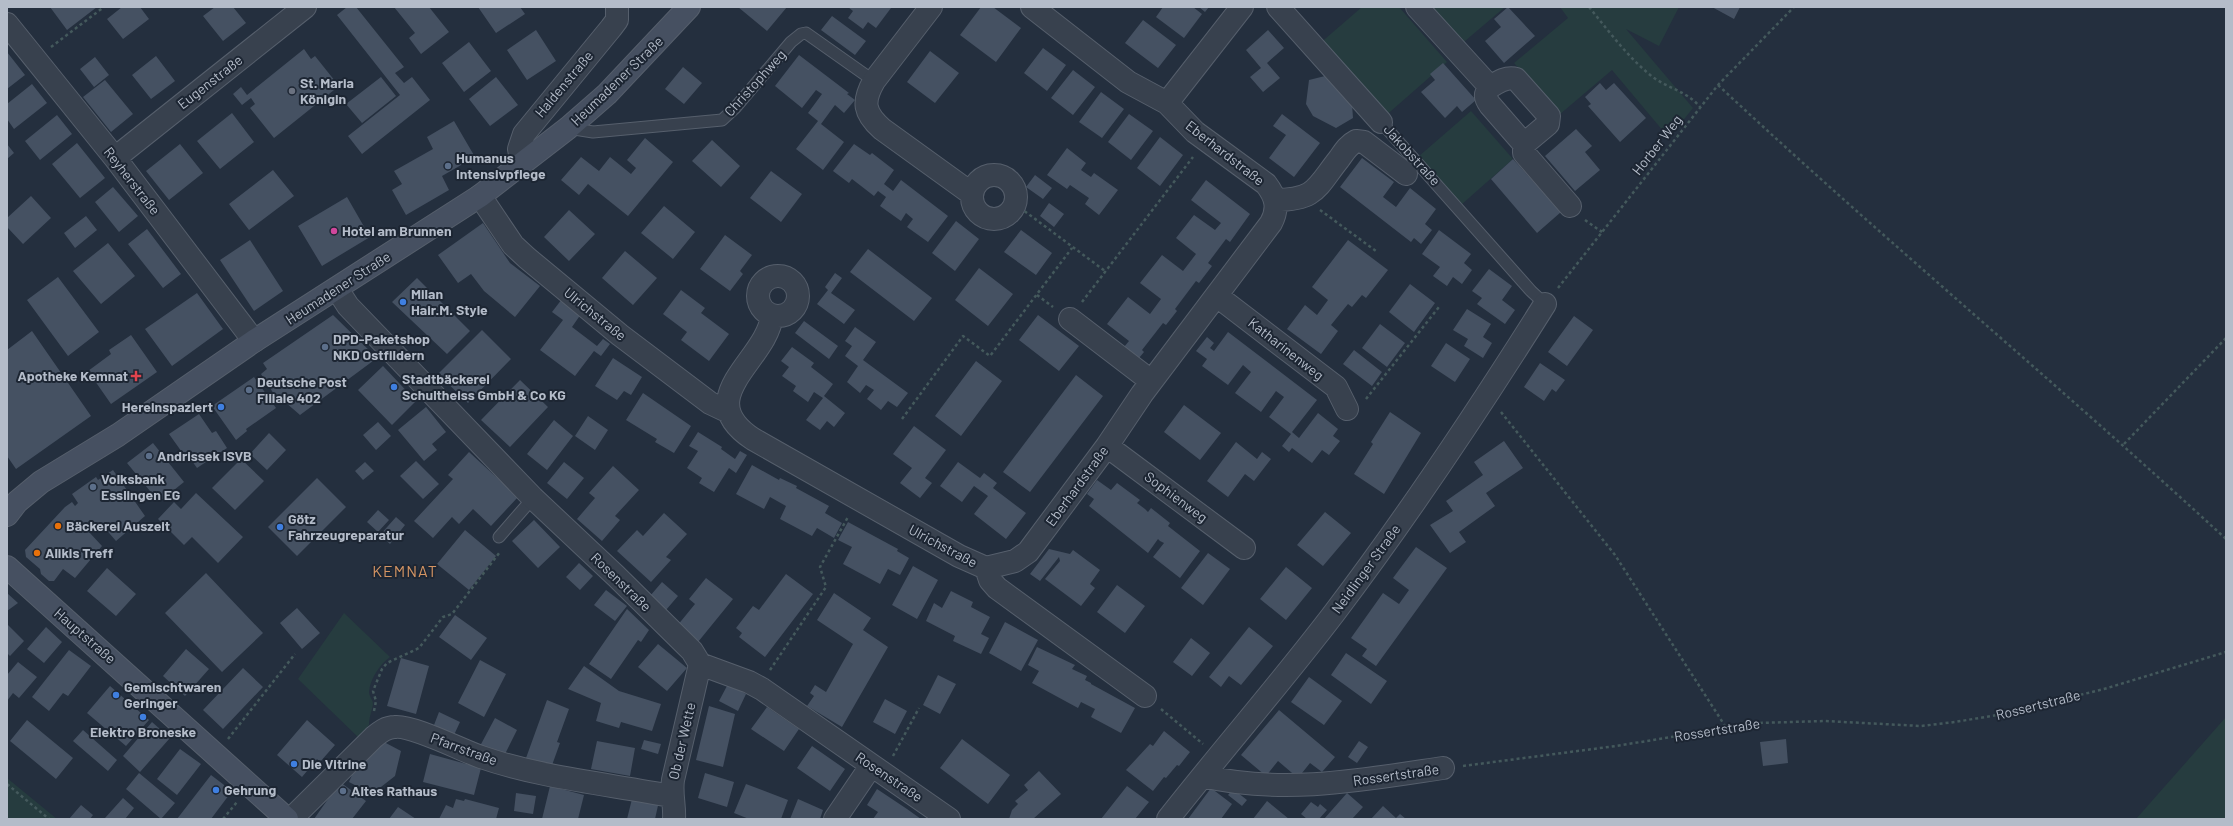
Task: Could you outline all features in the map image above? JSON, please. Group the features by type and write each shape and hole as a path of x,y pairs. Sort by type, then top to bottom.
{"main road":[{"name":"Heumadener Straße","path":"7,515 17,502 41,482 118,435 254,341 480,196 568,128 607,94 689,7"},
{"name":"Hauptstraße","path":"7,567 288,819"}],"street":[{"name":"Eugenstraße","path":"115,158 305,7"},
{"name":"Haldenstraße","path":"522,164 519,149 524,134 617,20 617,7"},
{"path":"931,7 874,81 867,93 866,101 871,119 972,194 977,210 986,217 1003,217 1015,204 1014,188 1010,181 995,175 987,176 980,180 972,194"},
{"name":"Eberhardstraße","path":"986,568 1015,561 1028,552 1107,446 1151,381 1271,223 1276,212 1275,200 1266,184 1206,141 1167,103 1128,82 1032,7"},
{"path":"1167,103 1242,7"},
{"name":"Jakobstraße","path":"1278,7 1381,122"},
{"path":"1417,7 1490,87"},
{"name":"Reyherstraße","path":"7,24 115,158 254,341"},
{"path":"1524,144 1548,124 1550,116 1516,79 1512,78 1499,81 1490,87 1486,92 1485,98 1524,144 1524,154 1570,206"},
{"path":"1275,200 1294,200 1304,198 1315,189 1348,148 1356,141 1364,142 1406,174"},
{"name":"Ulrichstraße","path":"480,196 513,245 527,258 620,335 710,403 729,412 736,425 744,433 959,556 986,568 990,580 996,588 1145,696"},
{"name":"Rosenstraße","path":"337,288 348,306 533,498 636,594 692,651 700,664 758,686 949,819"},
{"name":"Katharinenweg","path":"1217,296 1336,387 1347,409"},
{"name":"Neidlinger Straße","path":"1168,819 1340,605 1428,483 1487,395 1545,304"},
{"path":"729,412 728,396 732,385 768,333 772,315"},
{"path":"1070,319 1151,381"},
{"name":"Sophienweg","path":"1107,446 1244,548"},
{"name":"Ob der Wette","path":"675,819 671,796 680,745 700,664"},
{"name":"Pfarrstraße","path":"382,730 396,726 409,729 482,757 523,768 671,796"},
{"path":"291,819 382,730"},
{"name":"Rossertstraße","path":"1203,776 1234,783 1299,786 1340,783 1443,768"},
{"path":"835,819 877,770"}],"lane":[{"name":"Christophweg","path":"568,128 593,132 722,120 735,108 791,42 801,34 806,33 874,81"},
{"name":"Jakobstraße","path":"1381,122 1531,291 1545,304"},
{"path":"499,537 533,498"}],"path":[{"path":"35,59 104,7"},
{"path":"1589,7 1627,52 1649,74 1659,82 1683,91 1700,107"},
{"name":"Horber Weg","path":"1545,304 1718,85 1794,7"},
{"path":"1718,85 1780,143 2124,444 2226,539"},
{"path":"1070,319 1104,271 1206,141"},
{"path":"1304,198 1376,251"},
{"path":"1015,204 1104,271"},
{"path":"902,418 963,336 990,356 1072,248"},
{"path":"1336,387 1367,400 1438,307"},
{"path":"2124,444 2226,338"},
{"path":"1487,395 1615,555 1727,729"},
{"path":"771,668 826,588 820,567 858,499"},
{"path":"382,730 373,715 376,701 373,691 382,669 396,658 419,648 443,618 452,614 497,558 500,551"},
{"name":"Rossertstraße","path":"1443,768 1727,729 1758,723 1825,720 1921,726 1955,722 2003,714 2104,689 2226,652"},
{"path":"216,753 295,654"},
{"path":"1145,696 1219,757"},
{"path":"877,770 919,708"},
{"path":"7,784 49,819"}],"green space":[{"path":"1362,7 1399,7 1447,62 1383,118 1318,45"},
{"path":"1424,7 1505,7 1458,47"},
{"path":"1560,7 1679,7 1659,46 1626,29 1693,108 1669,138 1612,70 1559,115 1514,63 1568,18"},
{"path":"1471,111 1513,159 1461,205 1418,157"},
{"path":"344,613 390,657 379,668 371,682 369,692 373,704 369,725 359,738 298,679"},
{"path":"2226,717 2226,819 2136,819"},
{"path":"7,778 57,819 7,819"}],"building":[{"path":"50,7 97,7 67,30"},
{"path":"122,7 140,7 149,19 123,39 107,19"},
{"path":"215,7 233,7 246,23 223,41 203,16"},
{"path":"347,7 356,7 404,67 395,73 404,83 412,77 430,100 362,154 348,136 400,95 337,15"},
{"path":"394,7 429,7 449,32 421,54 409,38 415,33"},
{"path":"478,7 520,7 525,14 496,33"},
{"path":"738,7 787,7 767,31"},
{"path":"848,7 891,8 876,28 868,22 863,29 848,18 853,11"},
{"path":"981,7 993,7 1021,28 996,62 960,35"},
{"path":"1163,7 1193,7 1202,14 1184,38 1156,17"},
{"path":"1199,7 1209,7 1205,12"},
{"path":"1508,7 1535,36 1504,63 1485,41 1501,27 1494,19"},
{"path":"1712,7 1740,7 1734,19"},
{"path":"832,16 866,41 855,55 821,30"},
{"path":"1143,20 1176,45 1158,68 1125,43"},
{"path":"536,30 556,61 527,80 507,50"},
{"path":"1268,30 1284,48 1267,63 1280,78 1263,92 1250,77 1261,68 1246,50"},
{"path":"469,42 491,71 464,92 442,63"},
{"path":"1043,48 1066,65 1047,91 1024,73"},
{"name":"St. Maria Königin","path":"304,49 311,59 315,56 339,86 274,138 250,108 255,104 251,98 242,105 233,94 241,87 247,95"},
{"path":"930,51 959,73 935,103 907,82"},
{"path":"7,52 25,75 7,89"},
{"path":"799,55 849,93 847,94 855,100 844,113 835,105 821,124 844,142 823,170 796,149 818,121 808,113 822,94 816,90 802,108 775,86"},
{"path":"156,56 175,81 151,99 132,75"},
{"path":"95,57 109,75 94,87 80,69"},
{"path":"1443,63 1476,100 1462,112 1457,106 1445,118 1421,92 1435,80 1430,74"},
{"path":"683,67 702,83 684,104 665,89"},
{"path":"1073,70 1095,87 1073,115 1051,98"},
{"path":"1325,76 1341,86 1352,104 1353,118 1336,128 1313,116 1306,104 1309,80"},
{"path":"381,77 396,96 362,123 346,104"},
{"path":"496,77 518,105 490,126 469,99"},
{"path":"105,80 133,114 111,132 83,97"},
{"path":"1600,83 1606,90 1614,83 1646,118 1620,142 1588,106 1591,104 1585,97"},
{"path":"32,84 47,103 14,129 7,119 7,104"},
{"path":"1101,92 1124,109 1102,138 1079,122"},
{"path":"232,113 254,142 220,169 197,141"},
{"path":"1129,114 1153,131 1131,160 1108,142"},
{"path":"1282,114 1320,143 1294,177 1269,158 1286,135 1273,126"},
{"path":"57,115 72,134 40,160 25,141"},
{"path":"454,121 475,157 442,176 449,190 406,215 392,190 402,184 394,171 433,149 427,137"},
{"path":"1576,129 1592,146 1585,152 1600,170 1575,191 1545,156"},
{"path":"1160,137 1183,155 1160,186 1137,168"},
{"path":"645,138 673,162 628,216 588,184 579,195 561,180 581,157 599,171 610,157 631,174 636,168 627,160"},
{"path":"712,140 740,166 721,187 692,161"},
{"path":"77,143 105,178 80,198 52,164"},
{"path":"7,144 14,153 7,159"},
{"path":"180,144 203,173 169,200 146,171"},
{"path":"854,144 870,155 872,153 894,170 884,184 893,191 901,180 948,216 928,242 907,227 913,219 906,213 901,221 880,206 886,197 878,191 874,196 852,179 849,183 833,171"},
{"path":"1067,148 1086,163 1081,170 1091,177 1094,173 1118,190 1099,215 1085,204 1089,198 1070,185 1067,189 1047,175"},
{"path":"1362,158 1394,182 1383,197 1396,207 1410,188 1436,209 1425,224 1432,230 1421,244 1414,238 1411,242 1340,187"},
{"path":"1513,159 1561,212 1537,233 1491,179"},
{"path":"273,170 294,196 249,230 229,204"},
{"path":"771,171 802,194 781,222 750,198"},
{"path":"1035,175 1052,188 1043,199 1026,187"},
{"path":"1206,180 1250,214 1230,242 1226,239 1208,263 1212,266 1199,283 1196,281 1175,309 1177,311 1166,325 1163,323 1142,350 1144,352 1139,358 1124,347 1129,341 1107,324 1128,297 1150,314 1161,299 1140,283 1162,255 1183,271 1196,254 1176,238 1194,215 1215,230 1221,223 1191,200"},
{"path":"113,187 138,216 119,232 95,202"},
{"path":"31,196 51,218 23,244 7,227 7,218"},
{"name":"Hotel am Brunnen","path":"347,197 370,237 322,266 298,226"},
{"path":"1049,203 1064,214 1054,227 1040,216"},
{"path":"664,206 695,232 673,259 641,233"},
{"path":"569,210 595,234 569,261 544,237"},
{"path":"86,216 97,230 75,248 64,233"},
{"path":"956,221 979,239 955,271 932,253"},
{"path":"483,223 510,263 540,286 515,317 484,291 471,274 458,283 438,255"},
{"path":"147,229 181,274 163,288 128,244"},
{"path":"1021,230 1052,253 1036,275 1004,252"},
{"path":"1439,230 1471,254 1464,263 1472,270 1462,284 1453,277 1447,286 1433,276 1440,267 1422,254"},
{"path":"725,235 752,255 740,271 743,274 730,291 700,269"},
{"path":"250,240 283,291 254,311 220,260"},
{"path":"1348,240 1388,270 1366,298 1362,295 1352,307 1348,304 1331,325 1338,331 1321,354 1287,329 1305,305 1317,315 1328,300 1312,287"},
{"path":"108,243 135,276 101,304 73,271"},
{"path":"868,249 932,298 914,321 850,272"},
{"path":"625,251 657,278 633,305 602,278"},
{"path":"979,268 1013,294 988,326 955,300"},
{"path":"1489,269 1512,286 1502,300 1515,310 1505,324 1477,304 1482,298 1472,291"},
{"path":"835,273 842,278 831,293 855,310 844,324 817,304 828,290 825,287"},
{"path":"58,277 99,332 68,356 27,300"},
{"path":"417,278 470,331 447,354 392,302"},
{"path":"1410,284 1435,303 1414,332 1389,312"},
{"path":"681,290 705,308 701,313 729,334 709,361 681,340 687,332 663,314"},
{"path":"197,293 223,329 172,366 145,329"},
{"path":"562,299 581,314 572,327 597,346 603,339 610,344 601,356 594,351 575,376 540,350 563,320 552,312"},
{"path":"1467,309 1491,324 1483,337 1492,343 1483,358 1464,346 1468,339 1453,330"},
{"path":"333,315 377,358 300,415 285,402 281,405 261,374 267,369 263,363"},
{"path":"1038,315 1079,346 1059,371 1019,340"},
{"path":"1574,316 1593,330 1567,366 1548,352"},
{"path":"804,321 838,346 829,359 795,333"},
{"path":"1380,324 1405,343 1387,367 1362,348"},
{"path":"855,327 876,342 863,360 908,393 897,407 888,401 881,410 867,399 874,390 866,385 860,393 847,382 858,366 845,356 852,346 845,341"},
{"path":"482,330 511,359 468,403 438,374"},
{"path":"32,331 91,416 16,469 7,456 7,350"},
{"path":"1228,332 1317,400 1292,432 1299,438 1318,413 1338,429 1333,436 1340,441 1329,455 1322,450 1312,463 1292,448 1289,452 1282,446 1291,434 1269,417 1284,397 1276,391 1261,412 1235,393 1251,372 1243,365 1228,385 1202,366 1207,359 1196,351 1207,337 1214,343 1210,348 1214,351"},
{"path":"131,335 157,372 111,404 88,371 111,354 109,350"},
{"path":"1446,343 1470,359 1455,382 1431,366"},
{"path":"792,347 814,363 811,367 833,384 824,396 845,413 834,427 827,421 820,430 806,420 823,398 814,392 808,402 793,391 796,386 782,376 789,367 781,361"},
{"path":"1354,350 1382,372 1372,386 1343,364"},
{"path":"613,358 642,377 631,395 624,391 617,400 595,386"},
{"path":"976,361 1002,381 961,436 935,416"},
{"path":"1540,363 1565,380 1556,392 1552,389 1544,401 1524,387"},
{"path":"383,366 416,401 392,425 358,390"},
{"path":"1076,375 1103,396 1030,492 1003,472"},
{"path":"254,377 276,408 246,429 247,431 236,440 212,406"},
{"path":"520,380 548,407 510,447 481,420"},
{"path":"643,393 691,426 674,453 655,442 657,439 626,420"},
{"path":"1184,405 1221,433 1200,460 1164,432"},
{"path":"426,407 446,432 432,444 437,450 424,461 398,430"},
{"path":"1390,412 1421,433 1384,494 1354,474 1373,444 1371,442"},
{"path":"199,414 212,433 216,431 227,448 197,468 187,454 184,455 169,434"},
{"path":"588,416 608,430 595,450 575,436"},
{"path":"554,420 573,436 547,470 527,454"},
{"path":"378,422 391,436 376,450 363,435"},
{"path":"914,426 946,450 925,478 932,483 920,498 900,483 912,468 893,454"},
{"path":"698,432 722,447 721,449 735,459 740,451 747,455 736,473 729,468 714,492 699,483 702,478 687,468 698,451 689,446"},
{"path":"269,433 286,450 267,470 250,454"},
{"path":"1504,441 1523,468 1486,493 1495,506 1459,532 1466,542 1450,553 1430,525 1453,511 1446,501 1483,475 1474,462"},
{"path":"1236,442 1257,459 1262,452 1271,459 1254,481 1245,474 1228,497 1207,481"},
{"path":"153,443 184,482 159,502 127,463"},
{"path":"469,452 518,497 491,526 473,509 459,524 452,517 433,538 414,521 453,479 448,475"},
{"path":"241,459 264,481 235,510 212,488"},
{"path":"416,461 439,484 423,499 400,476"},
{"path":"365,462 374,471 363,480 355,471"},
{"path":"564,462 584,478 567,499 547,483"},
{"path":"958,462 980,478 984,473 997,483 993,488 1026,513 1006,539 974,514 988,496 974,486 962,502 940,486"},
{"path":"752,465 779,480 780,478 797,486 796,488 829,506 825,513 842,523 834,538 817,528 812,536 780,519 786,506 770,497 764,509 736,494"},
{"path":"613,466 639,490 615,516 620,520 602,541 577,519 595,498 589,493"},
{"path":"113,470 145,516 116,541 103,526 99,531 94,526 89,532 102,546 75,578 63,569 54,581 49,581 41,574 40,569 26,557 25,550 65,507 72,502 75,506 78,503 72,494 96,477 98,480"},
{"path":"317,478 346,507 297,556 268,527"},
{"path":"1097,480 1111,490 1117,483 1140,500 1137,503 1148,512 1151,508 1170,523 1168,526 1200,551 1180,578 1153,557 1164,543 1158,539 1148,553 1089,506 1094,499 1087,494"},
{"path":"196,493 243,537 218,563 192,537 184,545 158,519 174,502 181,509"},
{"path":"378,510 389,520 378,532 367,522"},
{"path":"1325,512 1351,533 1323,566 1297,545"},
{"path":"664,513 687,534 666,557 671,560 651,582 617,551 637,530 643,536"},
{"path":"396,517 405,525 390,544 380,535"},
{"path":"534,520 560,547 538,568 512,541"},
{"path":"848,522 898,549 897,551 909,558 900,575 888,569 880,584 843,564 852,547 838,540"},
{"path":"465,530 496,556 469,590 437,564"},
{"path":"1416,547 1447,568 1376,666 1362,656 1367,649 1351,638 1383,593 1399,604 1409,590 1393,578"},
{"path":"1049,549 1070,554 1073,550 1100,570 1090,584 1095,588 1081,606 1045,579 1060,561 1059,557 1040,581 1030,574"},
{"path":"1208,553 1230,569 1203,605 1181,588"},
{"path":"579,563 593,576 580,590 566,577"},
{"path":"913,566 938,580 917,619 892,605"},
{"path":"1286,567 1312,588 1286,620 1260,599"},
{"path":"107,568 136,594 116,616 87,591"},
{"path":"206,573 263,633 222,672 165,613"},
{"path":"786,574 813,594 765,657 739,637 742,633 736,628 753,606 759,610"},
{"path":"706,578 733,599 698,642 677,626 695,604 689,599"},
{"path":"662,582 678,596 666,610 650,596"},
{"path":"1117,585 1145,606 1125,633 1097,612"},
{"path":"606,590 627,606 615,621 594,605"},
{"path":"951,591 973,602 971,607 990,617 981,634 989,638 981,654 953,641 955,636 926,621 934,603 942,608"},
{"path":"7,593 18,603 7,611"},
{"path":"834,593 871,618 863,630 888,647 842,727 807,706 814,696 810,693 815,685 826,692 853,644 817,620"},
{"path":"297,608 320,633 302,649 280,623"},
{"path":"627,609 649,630 641,642 638,640 611,679 589,664"},
{"path":"455,615 487,638 471,660 439,637"},
{"path":"1005,622 1038,640 1021,671 989,653"},
{"path":"7,624 24,641 10,656 7,653"},
{"path":"46,627 62,642 44,663 27,649"},
{"path":"1249,627 1273,646 1241,685 1229,676 1221,687 1209,677"},
{"path":"1191,638 1210,653 1192,676 1173,662"},
{"path":"658,644 687,668 667,691 638,667"},
{"path":"1037,647 1075,665 1072,669 1087,676 1085,680 1135,708 1121,733 1091,717 1095,709 1081,702 1078,708 1032,683 1039,671 1028,665"},
{"path":"186,649 209,669 185,696 163,676"},
{"path":"69,650 91,666 68,696 63,693 49,711 32,697"},
{"path":"1346,653 1387,681 1371,704 1331,675"},
{"path":"401,658 429,666 416,714 387,706"},
{"path":"480,660 506,674 484,717 458,703"},
{"path":"18,662 37,677 19,698 13,693 7,701 7,675"},
{"path":"584,666 619,691 661,704 652,731 621,722 619,728 596,721 601,703 568,689"},
{"path":"243,668 263,687 223,729 203,710"},
{"path":"938,675 956,684 940,714 923,705"},
{"path":"1309,677 1342,701 1324,725 1291,702"},
{"path":"728,684 746,694 738,711 719,701"},
{"path":"110,686 149,720 126,746 87,713"},
{"path":"885,699 907,711 895,734 873,722"},
{"path":"547,700 569,709 557,742 560,743 551,768 526,758"},
{"path":"709,706 735,714 723,767 696,760"},
{"path":"767,707 799,729 784,751 751,729"},
{"path":"1279,710 1335,757 1322,772 1310,763 1298,778 1278,761 1266,776 1241,755"},
{"path":"439,712 460,722 454,735 434,725"},
{"path":"495,718 517,730 503,758 480,746"},
{"path":"27,720 73,758 56,779 10,741"},
{"path":"307,720 335,745 320,762 317,759 302,777 277,755"},
{"path":"152,722 170,738 140,772 123,756"},
{"path":"83,730 117,760 108,771 73,741"},
{"path":"1164,731 1190,752 1179,766 1177,765 1166,778 1164,777 1153,791 1126,770 1150,744 1153,746"},
{"path":"962,739 1010,775 988,804 940,768"},
{"path":"1786,739 1788,763 1763,766 1760,742"},
{"path":"644,740 661,744 658,754 641,749"},
{"path":"597,741 635,748 630,776 591,769"},
{"path":"1359,741 1368,747 1357,763 1348,757"},
{"path":"384,742 401,751 395,776 372,794 349,782 355,768"},
{"path":"812,746 845,769 830,791 797,768"},
{"path":"180,749 201,764 177,795 157,779"},
{"path":"430,754 481,768 474,795 423,782"},
{"path":"1039,771 1061,794 1033,819 1009,819 1012,810 1018,804 1015,801 1028,790 1024,785"},
{"path":"139,773 175,803 161,819 126,789"},
{"path":"705,773 734,782 727,807 698,798"},
{"path":"211,775 232,791 211,819 177,819"},
{"name":"Altes Rathaus","path":"340,782 366,801 352,819 314,819"},
{"path":"746,784 788,800 781,819 749,819 734,813"},
{"path":"550,786 584,795 578,819 542,819"},
{"path":"1127,786 1149,802 1135,819 1101,819"},
{"path":"1211,788 1232,804 1221,819 1188,819"},
{"path":"877,789 921,819 873,819 878,812 867,805"},
{"path":"1233,789 1247,800 1242,806 1228,795"},
{"path":"516,793 536,796 533,814 514,811"},
{"path":"1347,793 1363,807 1352,819 1324,819"},
{"path":"633,795 659,801 655,819 627,819"},
{"path":"123,798 134,808 125,819 105,818"},
{"path":"456,799 464,801 465,799 499,808 496,819 439,819 446,805 453,808"},
{"path":"798,799 823,810 820,819 790,819"},
{"path":"1267,801 1289,819 1253,819"},
{"path":"1311,802 1318,807 1320,804 1327,810 1319,819 1307,819 1301,814"},
{"path":"81,805 93,815 90,819 69,819"},
{"path":"1383,806 1396,818 1400,814 1406,819 1371,819"},
{"path":"398,807 416,819 389,819"}],"place":[{"name":"St. Maria Königin","path":"292,91"},
{"name":"Humanus Intensivpflege","path":"448,166"},
{"name":"Hotel am Brunnen","path":"334,231"},
{"name":"Milan Hair.M. Style","path":"403,302"},
{"name":"DPD-Paketshop NKD Ostfildern","path":"325,347"},
{"name":"Apotheke Kemnat","path":"136,376"},
{"name":"Stadtbäckerei Schultheiss GmbH & Co KG","path":"394,387"},
{"name":"Deutsche Post Filiale 402","path":"249,390"},
{"name":"Hereinspaziert","path":"221,407"},
{"name":"Andrissek ISVB","path":"149,456"},
{"name":"Volksbank Esslingen EG","path":"93,487"},
{"name":"Bäckerei Auszeit","path":"58,526"},
{"name":"Götz Fahrzeugreparatur","path":"280,527"},
{"name":"Alikis Treff","path":"37,553"},
{"name":"Gemischtwaren Geringer","path":"116,695"},
{"name":"Elektro Broneske","path":"143,717"},
{"name":"Die Vitrine","path":"294,764"},
{"name":"Gehrung","path":"216,790"},
{"name":"Altes Rathaus","path":"343,791"}],"district":[{"name":"KEMNAT","path":"405,571"}]}
